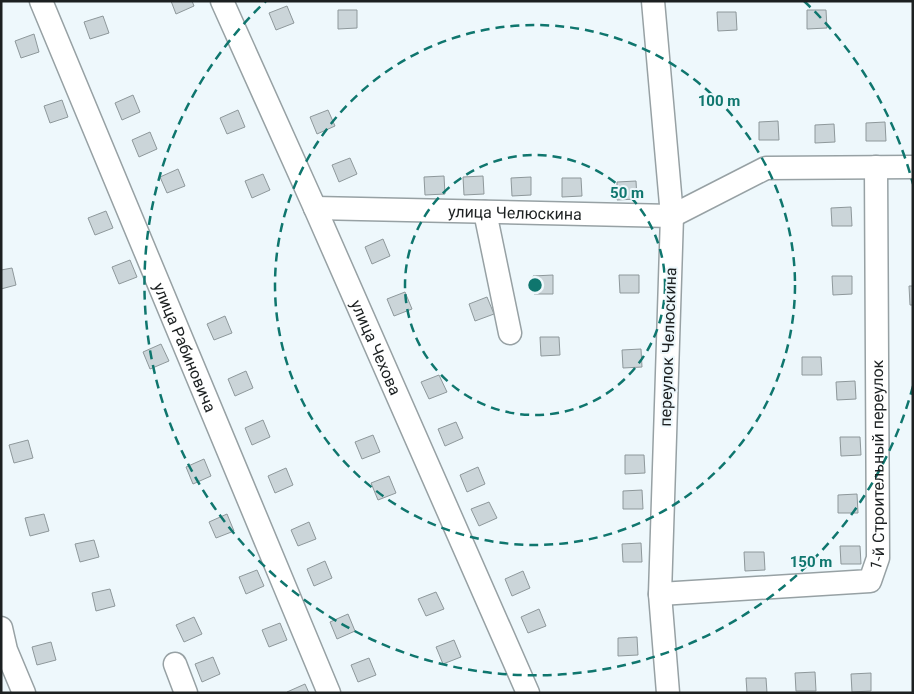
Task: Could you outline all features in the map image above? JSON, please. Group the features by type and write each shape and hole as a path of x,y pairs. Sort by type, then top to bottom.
{"street":[{"name":"улица Рабиновича","path":"41,1 329,693"},
{"name":"улица Чехова","path":"222,1 528,693"},
{"name":"переулок Челюскина","path":"653,1 672,216 660,594 668,693"},
{"name":"1-й Строительный переулок","path":"660,594 870,581 878,558 876,167"},
{"name":"улица Челюскина","path":"315,208 672,216 766,168 913,167"},
{"path":"485,212 510,332"},
{"path":"1,628 4,650 24,693"},
{"path":"175,664 186,693"}],"building":[{"path":"171,1 192,1 194,6 176,14"},
{"path":"287,6 294,23 276,30 269,13"},
{"path":"338,10 357,10 357,28 338,29"},
{"path":"807,10 826,10 827,28 807,29"},
{"path":"717,12 736,12 737,30 718,31"},
{"path":"103,16 109,33 90,39 84,22"},
{"path":"34,34 39,52 21,58 15,41"},
{"path":"133,95 140,112 122,120 115,103"},
{"path":"62,100 68,117 50,123 44,106"},
{"path":"238,110 245,127 227,134 220,118"},
{"path":"328,110 335,126 317,134 310,117"},
{"path":"778,121 779,140 759,140 759,122"},
{"path":"885,122 886,141 866,141 866,123"},
{"path":"834,124 835,142 815,143 815,125"},
{"path":"150,132 157,149 139,157 132,140"},
{"path":"350,158 357,174 339,182 332,165"},
{"path":"178,169 185,186 167,193 160,177"},
{"path":"263,174 270,190 252,198 245,181"},
{"path":"444,176 445,194 425,195 424,177"},
{"path":"483,176 484,194 464,195 463,177"},
{"path":"531,177 531,195 512,196 511,178"},
{"path":"562,178 581,178 582,196 562,197"},
{"path":"636,181 637,199 617,200 617,182"},
{"path":"851,207 852,226 832,226 831,208"},
{"path":"106,211 113,228 95,235 88,218"},
{"path":"383,239 390,256 372,264 365,247"},
{"path":"130,260 137,277 119,284 112,267"},
{"path":"12,268 16,285 1,289 1,270"},
{"path":"553,275 553,294 534,294 533,276"},
{"path":"619,275 639,275 639,293 620,293"},
{"path":"832,276 852,276 852,294 833,295"},
{"path":"909,286 913,286 913,305 910,305"},
{"path":"405,292 412,309 394,316 387,299"},
{"path":"487,297 494,314 475,321 469,304"},
{"path":"225,316 232,333 214,340 207,324"},
{"path":"540,337 559,337 560,355 541,356"},
{"path":"161,344 169,361 150,369 143,352"},
{"path":"641,349 642,367 623,368 622,350"},
{"path":"802,357 821,357 822,375 802,375"},
{"path":"246,371 253,388 235,396 228,379"},
{"path":"439,375 447,392 429,399 421,382"},
{"path":"855,381 856,399 837,400 836,382"},
{"path":"263,420 270,437 252,445 245,428"},
{"path":"456,422 463,438 445,446 438,429"},
{"path":"373,435 380,452 362,459 355,442"},
{"path":"840,437 860,437 861,455 841,456"},
{"path":"28,440 33,458 14,463 9,445"},
{"path":"625,455 644,455 645,473 625,474"},
{"path":"204,459 211,476 193,484 186,467"},
{"path":"478,467 485,484 467,492 460,475"},
{"path":"286,468 293,485 275,493 268,476"},
{"path":"389,476 396,493 378,500 371,483"},
{"path":"642,490 643,509 623,509 623,491"},
{"path":"857,494 858,513 838,513 838,495"},
{"path":"489,502 497,518 479,526 471,509"},
{"path":"44,514 49,531 30,536 25,518"},
{"path":"227,514 234,531 216,538 209,522"},
{"path":"309,522 316,539 298,546 291,530"},
{"path":"94,540 99,557 80,562 75,544"},
{"path":"641,543 642,562 623,562 622,544"},
{"path":"840,546 860,546 861,564 841,564"},
{"path":"744,552 764,552 765,570 745,571"},
{"path":"325,561 332,578 314,586 307,569"},
{"path":"257,570 264,586 246,594 239,577"},
{"path":"523,571 530,588 512,596 505,579"},
{"path":"110,589 115,606 96,611 92,593"},
{"path":"436,592 444,609 426,616 418,599"},
{"path":"539,609 546,626 528,633 521,617"},
{"path":"348,614 355,631 337,639 330,622"},
{"path":"194,617 202,634 184,642 176,625"},
{"path":"280,623 287,640 269,647 262,630"},
{"path":"637,637 638,655 618,656 618,638"},
{"path":"454,640 461,657 443,664 436,647"},
{"path":"51,642 56,660 37,665 32,647"},
{"path":"213,657 220,674 202,682 195,664"},
{"path":"369,658 376,675 358,682 351,665"},
{"path":"815,672 816,691 796,691 795,673"},
{"path":"871,673 871,691 852,692 851,674"},
{"path":"746,678 766,678 767,693 747,693"},
{"path":"305,684 309,693 287,692"}]}
